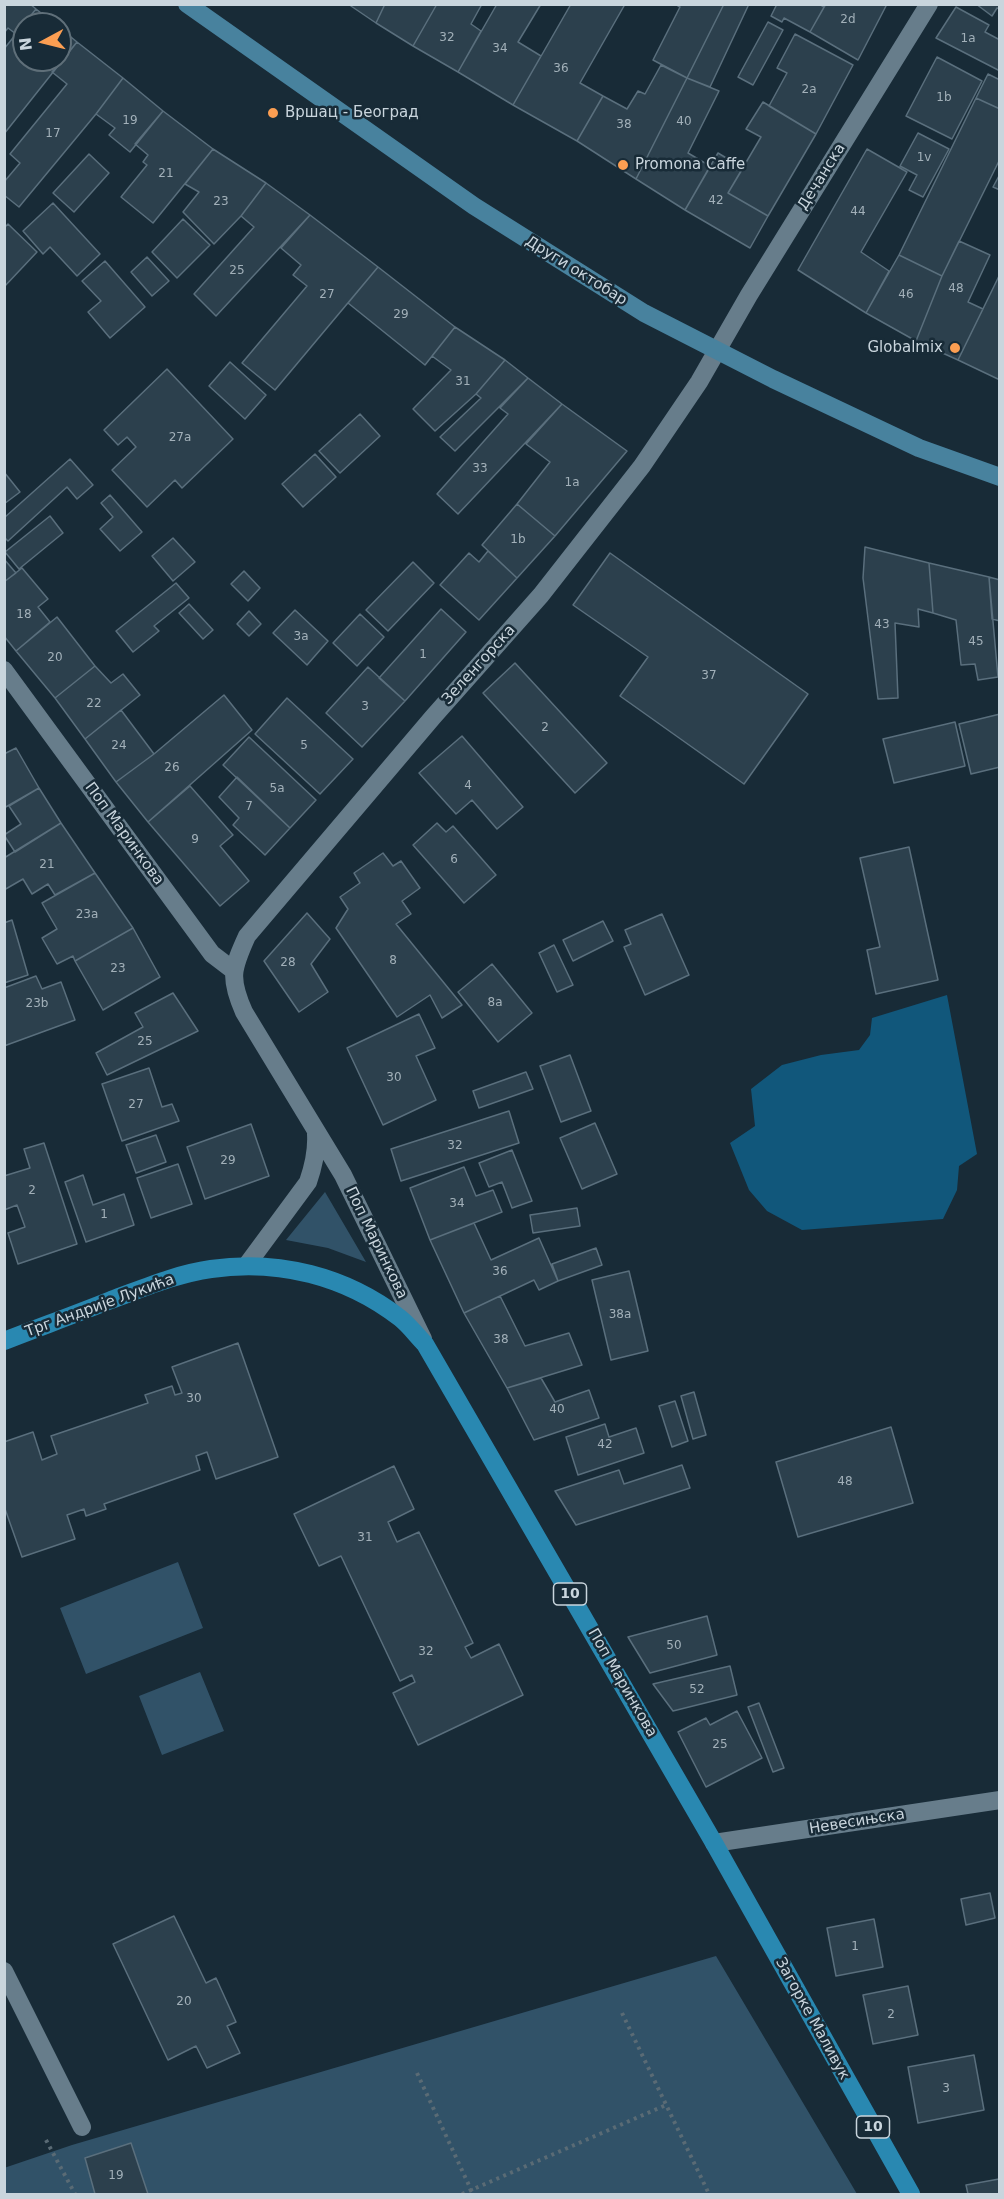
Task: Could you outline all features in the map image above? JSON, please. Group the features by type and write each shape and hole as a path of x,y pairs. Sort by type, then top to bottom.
{"main road":[{"name":"Други октобар","path":"187,4 523,238 644,313 718,352 919,448 999,477"},
{"name":"Трг Андрије Лукића","path":"4,1341 162,1281 210,1269 246,1266 304,1272 339,1282 369,1297 401,1319 425,1344"},
{"name":"Поп Маринкова","path":"425,1344 714,1843"},
{"name":"Загорке Маливук","path":"714,1843 911,2194"}],"street":[{"name":"Дечанска","path":"718,352 749,295 929,4"},
{"name":"Зеленгорска","path":"232,970 247,936 555,577 642,466 718,352"},
{"name":"Поп Маринкова","path":"4,670 212,954 232,970 236,994 244,1012 343,1175 425,1344"},
{"path":"246,1266 308,1182 314,1167 316,1133"},
{"name":"Невесињска","path":"714,1843 999,1800"},
{"path":"4,1971 82,2127"}],"path":[{"path":"622,2013 709,2194"},
{"path":"417,2073 472,2193"},
{"path":"462,2194 472,2193 666,2105"},
{"path":"46,2140 75,2194"}],"shaded area":[{"path":"947,995 977,1154 959,1166 957,1190 943,1219 802,1230 767,1211 749,1190 730,1143 755,1126 751,1089 782,1065 821,1055 859,1050 870,1035 872,1018"},
{"path":"325,1192 366,1262 328,1248 286,1240"},
{"path":"178,1562 203,1628 86,1674 60,1608"},
{"path":"200,1672 224,1731 162,1755 139,1696"},
{"path":"716,1956 857,2194 5,2194 4,2168 72,2145"}],"building":[{"path":"4,4 30,4 36,9 34,12 12,12 12,31 8,28 4,33"},
{"path":"348,4 385,4 376,23"},
{"path":"385,4 437,4 413,46 376,23"},
{"path":"437,4 482,4 471,24 481,31 458,72 413,46"},
{"path":"497,4 541,4 518,42 541,56 513,105 458,72"},
{"path":"571,4 622,4 624,6 580,83 603,96 577,141 513,105"},
{"path":"675,4 724,4 687,78 653,60 680,7"},
{"path":"724,4 749,4 710,87 687,78"},
{"path":"777,4 819,4 824,7 810,32 784,18 782,22 771,16"},
{"path":"826,4 883,4 886,6 858,60 810,32"},
{"path":"976,4 1000,4 1000,9 997,8 992,16"},
{"path":"956,7 989,25 985,32 1000,40 1000,71 936,38"},
{"path":"768,22 783,30 753,85 738,77"},
{"path":"795,34 853,65 816,134 769,106 787,73 777,68"},
{"path":"72,38 77,42 72,48"},
{"path":"12,39 12,72 53,72 4,134 4,49"},
{"path":"77,42 123,78 19,207 4,195 4,182 20,163 10,154 67,84 52,72 72,72 72,48"},
{"path":"937,57 982,81 952,139 906,116"},
{"path":"661,65 687,78 636,179 577,141 603,96 627,109 638,91 645,94"},
{"path":"988,74 1000,80 1000,109 976,98"},
{"path":"123,78 163,111 130,152 109,135 115,128 96,114"},
{"path":"687,78 719,91 688,153 710,166 685,210 636,179"},
{"path":"976,98 1000,109 1000,159 942,276 899,255"},
{"path":"763,102 816,134 768,216 728,193 761,137 746,129"},
{"path":"163,111 213,149 153,223 121,197 147,165 143,162 148,155 135,144"},
{"path":"918,133 949,149 923,197 909,190 917,175 900,166"},
{"path":"213,149 266,183 241,216 214,244 183,212 199,192 185,184"},
{"path":"867,149 907,172 861,252 889,271 866,313 798,270"},
{"path":"718,153 743,168 728,193 768,216 750,248 685,210"},
{"path":"89,154 109,173 74,212 53,193"},
{"path":"1000,174 1000,190 993,187"},
{"path":"266,183 310,215 216,316 194,294 254,227 241,216"},
{"path":"53,203 100,254 77,276 50,247 43,254 23,231"},
{"path":"310,215 378,267 275,390 242,363 307,286 293,275 301,265 281,248"},
{"path":"183,219 210,245 177,278 152,252"},
{"path":"8,224 37,252 4,287 4,228"},
{"path":"959,241 990,255 968,302 983,309 958,360 916,341"},
{"path":"899,255 942,276 916,341 866,313"},
{"path":"147,257 169,281 152,296 131,272"},
{"path":"105,261 145,307 110,338 88,312 101,301 82,281"},
{"path":"378,267 455,327 425,365 348,303"},
{"path":"1000,274 1000,380 958,360"},
{"path":"455,327 505,360 476,394 435,431 413,409 451,370 432,356"},
{"path":"505,360 528,378 455,451 440,437 481,398 476,394"},
{"path":"230,362 266,395 245,419 209,386"},
{"path":"167,369 233,439 182,488 175,480 147,507 112,470 136,447 127,437 118,445 104,430"},
{"path":"528,378 562,404 458,514 437,494 508,414 500,408"},
{"path":"562,404 627,451 555,536 517,504 550,462 526,444"},
{"path":"360,414 380,436 340,473 319,451"},
{"path":"315,454 336,477 303,507 282,484"},
{"path":"70,459 93,485 77,499 67,487 8,541 4,537 4,518"},
{"path":"4,472 20,492 4,504"},
{"path":"110,495 142,532 120,551 100,529 113,517 101,503"},
{"path":"517,504 555,536 517,578 482,545"},
{"path":"50,516 63,533 19,569 5,552"},
{"path":"173,538 195,562 173,581 152,556"},
{"path":"865,547 929,563 933,613 918,609 919,627 895,623 898,698 878,699 863,578"},
{"path":"488,551 517,578 479,620 440,585 469,553 479,562"},
{"path":"610,553 808,694 744,784 620,696 648,657 573,605"},
{"path":"4,559 16,573 4,582"},
{"path":"413,562 434,583 388,631 366,610"},
{"path":"929,563 989,577 998,677 978,680 975,664 961,665 956,620 933,613"},
{"path":"22,568 48,599 38,607 50,622 16,651 4,636 4,582"},
{"path":"244,571 260,588 248,601 231,584"},
{"path":"989,577 1000,580 1000,621 992,619"},
{"path":"176,583 189,598 154,626 159,631 133,652 116,631"},
{"path":"189,604 213,630 203,639 179,613"},
{"path":"441,609 466,632 405,701 379,678"},
{"path":"295,610 328,641 307,665 273,633"},
{"path":"249,611 261,624 249,636 237,624"},
{"path":"360,614 384,637 357,666 333,643"},
{"path":"57,617 95,666 55,698 16,651"},
{"path":"515,663 607,763 575,793 483,693"},
{"path":"95,666 111,683 123,674 140,695 85,739 55,698"},
{"path":"368,667 405,701 362,747 326,713"},
{"path":"224,695 252,730 148,822 116,782 154,754"},
{"path":"287,698 353,759 320,794 255,734"},
{"path":"121,710 154,754 116,782 85,739"},
{"path":"1000,714 1000,767 971,774 959,724"},
{"path":"955,722 965,766 894,783 883,739"},
{"path":"462,736 523,807 497,829 472,800 456,814 419,773"},
{"path":"249,737 316,800 290,828 223,765"},
{"path":"16,748 39,788 4,808 4,754"},
{"path":"237,777 290,828 265,855 233,825 239,818 219,797"},
{"path":"190,786 233,835 220,846 249,881 220,906 148,822"},
{"path":"39,788 61,823 15,852 4,835 21,824 9,806"},
{"path":"61,823 95,873 55,895 48,884 32,894 23,879 4,890 4,858"},
{"path":"437,823 446,832 453,826 496,875 464,903 413,845"},
{"path":"909,847 938,980 876,994 867,950 880,947 860,858"},
{"path":"383,853 393,866 401,861 420,888 402,901 411,914 396,924 462,1005 442,1018 430,995 397,1017 336,928 348,909 340,897 360,883 354,873"},
{"path":"95,873 133,928 75,961 73,956 57,964 42,938 57,929 42,903"},
{"path":"307,913 330,939 311,964 328,992 299,1012 264,961"},
{"path":"662,914 689,975 645,995 624,947 631,944 625,930"},
{"path":"12,920 28,975 4,983 4,923"},
{"path":"603,921 613,941 573,961 563,940"},
{"path":"133,928 160,977 103,1010 75,961"},
{"path":"554,945 573,985 557,992 539,953"},
{"path":"492,964 532,1013 498,1042 458,992"},
{"path":"36,976 42,989 61,982 75,1020 4,1046 4,988"},
{"path":"173,993 198,1031 107,1075 96,1053 143,1027 135,1013"},
{"path":"419,1014 435,1048 416,1056 436,1100 383,1125 347,1048"},
{"path":"570,1055 591,1111 561,1122 540,1066"},
{"path":"149,1068 162,1107 172,1104 179,1121 122,1141 102,1084"},
{"path":"526,1072 533,1089 479,1108 473,1091"},
{"path":"509,1111 519,1143 401,1181 391,1149"},
{"path":"595,1123 617,1174 582,1189 560,1138"},
{"path":"251,1124 269,1176 205,1199 187,1147"},
{"path":"156,1135 166,1162 136,1173 126,1145"},
{"path":"44,1143 77,1244 18,1264 8,1233 25,1227 17,1205 4,1210 4,1176 30,1168 24,1149"},
{"path":"512,1150 532,1201 512,1208 502,1182 489,1187 479,1163"},
{"path":"178,1164 192,1204 151,1218 137,1178"},
{"path":"464,1167 476,1196 493,1190 502,1212 430,1240 410,1188"},
{"path":"83,1175 93,1205 124,1194 134,1225 86,1242 65,1182"},
{"path":"577,1208 580,1226 533,1233 530,1215"},
{"path":"474,1223 491,1260 539,1238 558,1281 539,1290 534,1280 464,1313 430,1240"},
{"path":"596,1248 602,1265 558,1281 552,1264"},
{"path":"629,1271 648,1351 611,1360 592,1280"},
{"path":"500,1296 525,1346 569,1333 582,1365 507,1388 464,1313"},
{"path":"238,1343 278,1457 216,1479 207,1452 196,1456 200,1470 104,1504 106,1509 86,1516 84,1509 67,1515 75,1539 22,1557 4,1506 4,1442 33,1432 42,1460 57,1454 51,1436 148,1403 145,1395 172,1386 175,1395 182,1393 172,1367"},
{"path":"541,1378 555,1402 589,1390 599,1418 534,1440 507,1388"},
{"path":"694,1392 706,1435 693,1439 681,1396"},
{"path":"675,1401 688,1441 672,1447 659,1406"},
{"path":"605,1424 609,1437 636,1428 644,1453 578,1475 566,1437"},
{"path":"891,1427 913,1503 798,1537 776,1462"},
{"path":"682,1465 690,1488 576,1525 555,1491 619,1470 624,1484"},
{"path":"394,1466 414,1509 388,1522 397,1542 419,1532 473,1643 465,1647 471,1658 499,1644 523,1695 418,1745 393,1693 415,1682 412,1675 400,1681 341,1556 319,1566 294,1514"},
{"path":"707,1616 717,1655 650,1673 628,1637"},
{"path":"730,1666 737,1695 673,1711 653,1684"},
{"path":"759,1703 784,1768 773,1772 748,1707"},
{"path":"737,1711 762,1758 706,1787 678,1732 706,1718 710,1725"},
{"path":"990,1893 995,1918 966,1925 961,1899"},
{"path":"174,1916 206,1983 216,1978 236,2022 227,2026 240,2053 207,2068 196,2046 168,2060 113,1944"},
{"path":"874,1919 883,1967 836,1976 827,1928"},
{"path":"908,1986 918,2035 873,2044 863,1995"},
{"path":"974,2055 984,2110 918,2123 908,2067"},
{"path":"131,2143 148,2194 95,2194 85,2158"},
{"path":"999,2179 1000,2194 968,2194 966,2185"}],"place":[{"name":"Вршац - Београд","path":"273,113"},
{"name":"Promona Caffe","path":"623,165"},
{"name":"Globalmix","path":"955,348"}]}
